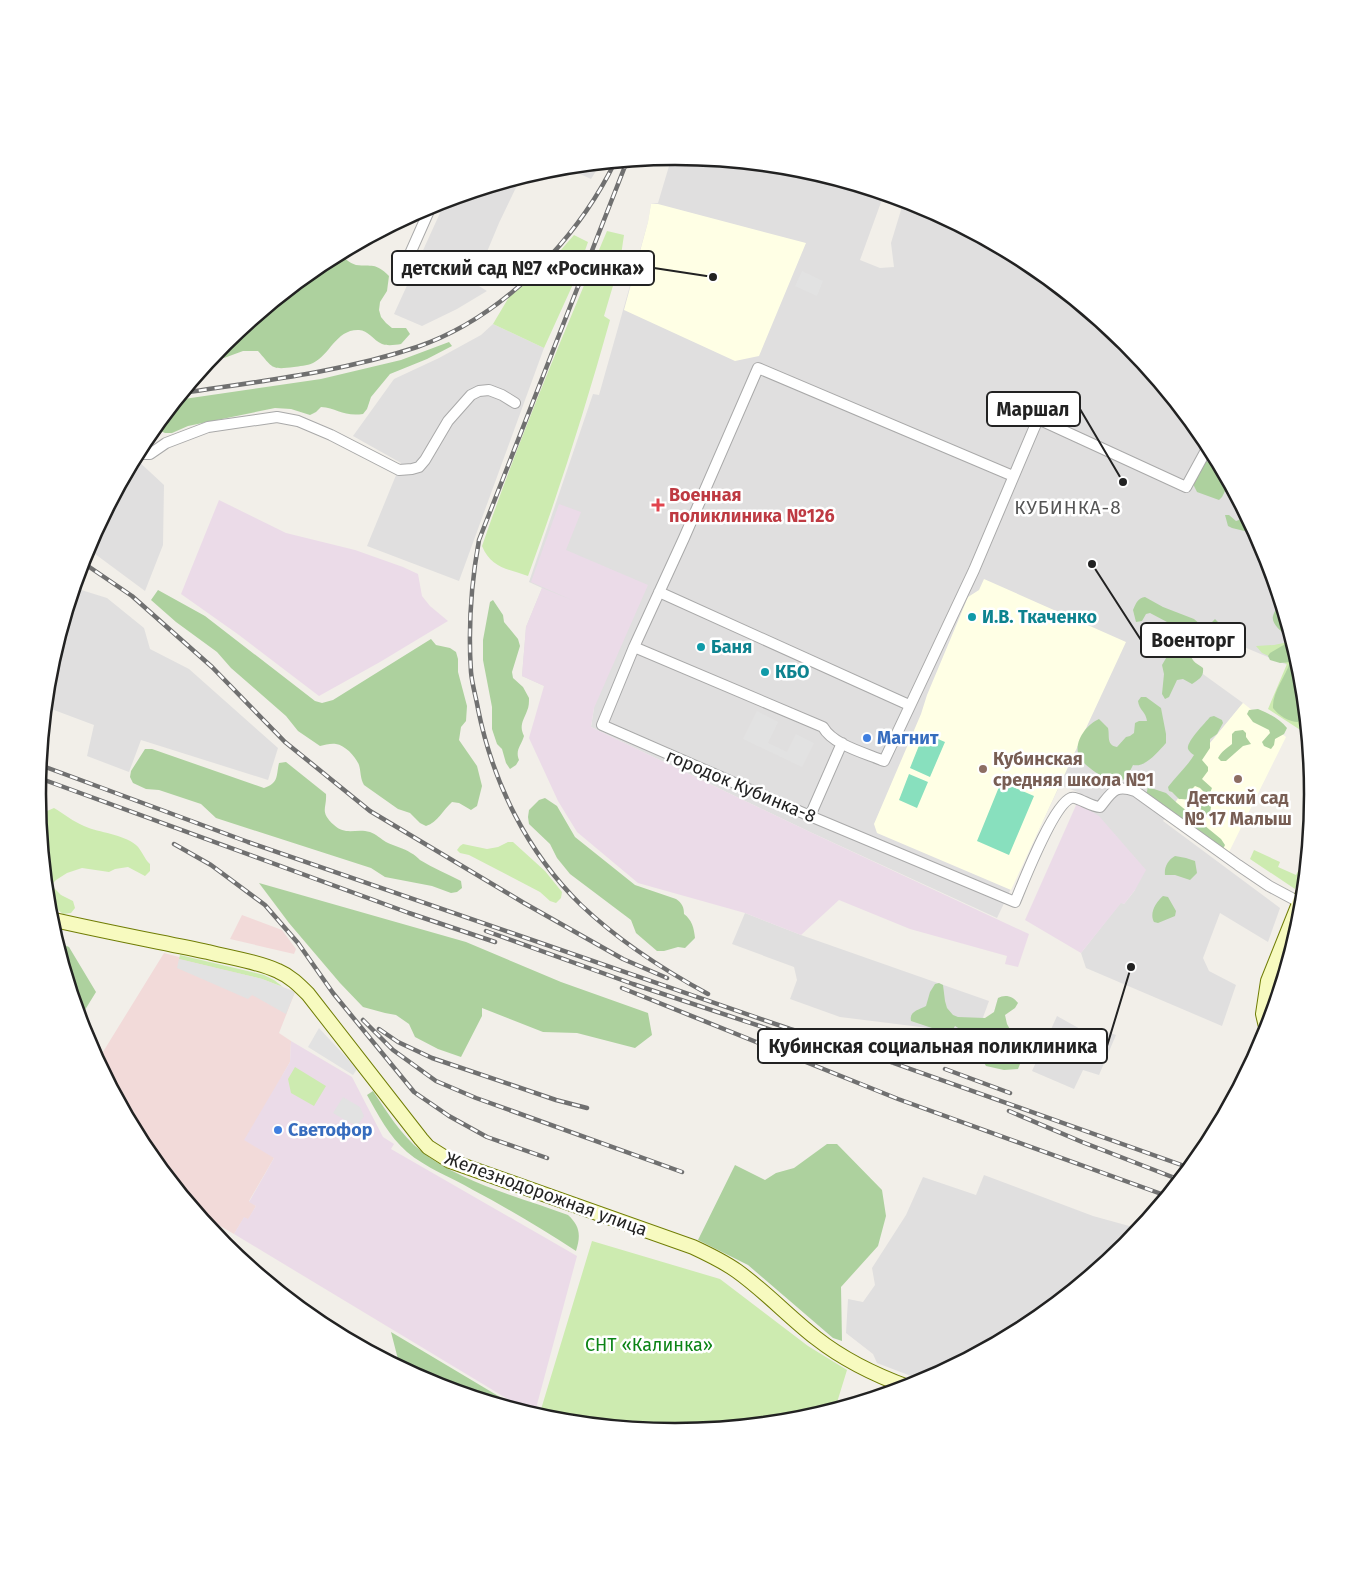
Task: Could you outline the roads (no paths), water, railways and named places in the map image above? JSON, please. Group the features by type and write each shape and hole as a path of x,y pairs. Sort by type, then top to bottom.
{"street":[{"path":"405,265 426,217"},
{"name":"городок Кубинка-8","path":"1013,476 758,368 634,647 602,726 1014,902 1048,826 1064,802 1075,798 1093,807 1100,807 1112,792 1118,788 1128,788 1135,791 1269,886 1296,895"},
{"path":"146,454 150,454 166,443 208,427 277,418 298,421 331,435 399,470 412,470 425,460 448,421 471,395 479,390 489,390 515,402"},
{"path":"634,647 823,727 833,738 884,761 974,570 1038,419 1186,487 1205,453"},
{"path":"659,592 909,705"},
{"path":"810,816 842,743"},
{"path":"1264,1017 1268,980 1293,917"},
{"name":"Железнодорожная улица","path":"59,921 264,965 286,975 308,994 421,1139 440,1155 450,1161 693,1247 718,1259 738,1272 834,1351 867,1370 897,1382"}],"railway":[{"path":"625,167 479,540 471,606 471,672 485,736 503,790 515,815 544,862 581,905 610,931 674,975 708,994"},
{"path":"192,392 301,375 360,363 417,347 448,334 478,317 507,297 558,248 580,220 612,168"},
{"path":"89,567 132,596 212,667 285,742 370,811 524,903 623,959 667,978"},
{"path":"47,768 248,842 790,1029 837,1043 1183,1166"},
{"path":"47,781 409,913 495,942"},
{"path":"174,844 211,865 265,905 298,943 333,993 414,1092 449,1116 487,1137 547,1158"},
{"path":"486,931 633,984 865,1061"},
{"path":"622,988 898,1099 1161,1194"},
{"path":"363,1020 393,1050 436,1081 476,1098 682,1172"},
{"path":"379,1029 398,1042 432,1058 556,1100 587,1108"},
{"path":"945,1069 1010,1093"},
{"path":"1009,1111 1174,1178"}],"place":[{"name":"детский сад №7 «Росинка»","path":"713,277"},
{"name":"Маршал","path":"1123,482"},
{"name":"Военная поликлиника №126","path":"658,505"},
{"name":"Военторг","path":"1092,564"},
{"name":"И.В. Ткаченко","path":"972,617"},
{"name":"Баня","path":"701,647"},
{"name":"КБО","path":"765,672"},
{"name":"Магнит","path":"867,738"},
{"name":"Кубинская средняя школа №1","path":"983,769"},
{"name":"Детский сад № 17 Малыш","path":"1238,779"},
{"name":"Кубинская социальная поликлиника","path":"1131,967"},
{"name":"Светофор","path":"278,1130"}],"district":[{"name":"КУБИНКА-8","path":"1068,507"}],"park label":[{"name":"СНТ «Калинка»","path":"649,1345"}]}
